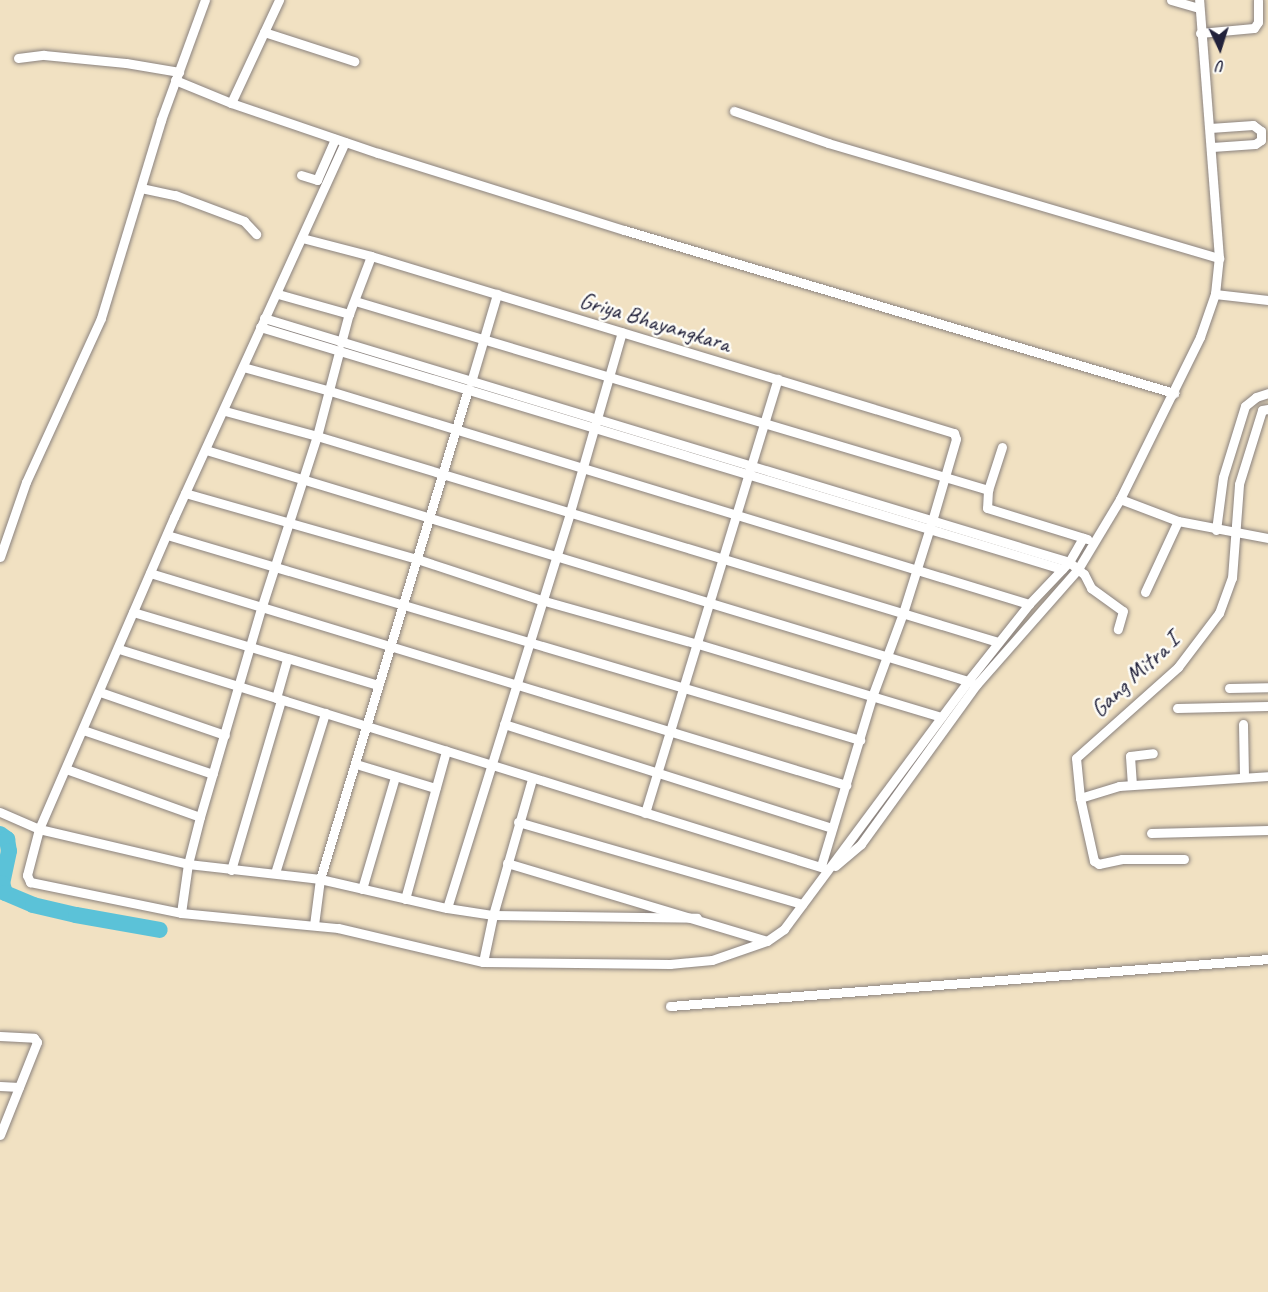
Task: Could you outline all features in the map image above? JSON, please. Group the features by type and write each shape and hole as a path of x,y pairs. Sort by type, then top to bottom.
{"street":[{"path":"0,557 3,539 26,482 101,318 177,76 205,0"},
{"path":"231,103 279,0"},
{"path":"826,870 861,844 978,684 1078,569 1120,499 1200,337 1215,294 1219,258 1212,147 1199,4 1171,0"},
{"path":"1200,33 1254,28 1258,22 1258,0"},
{"path":"264,32 354,61"},
{"path":"18,58 44,55 126,63 177,76 231,103 335,139 624,230 1174,393"},
{"path":"734,111 828,142 1219,258"},
{"path":"1209,128 1253,124 1261,131 1261,140 1255,144 1212,147"},
{"path":"301,175 317,180 335,139"},
{"path":"345,142 278,294 262,323 225,411 185,493 39,829 27,875 28,880 181,913 314,925 483,962 693,963 712,960 767,941 784,929 968,681 1029,604 1066,566 1083,538"},
{"path":"141,188 175,195 244,221 256,234"},
{"name":"Griya Bhayangkara","path":"302,238 370,256 952,431 956,439 946,476 903,613 872,697 832,828 826,870"},
{"path":"181,913 188,864 200,817 261,609 317,436 349,314 370,256"},
{"path":"278,294 349,314"},
{"path":"314,925 320,879 356,764 401,604 430,518 497,294"},
{"path":"1215,294 1268,300"},
{"path":"355,301 610,375 988,490"},
{"path":"262,323 1078,569 1091,588 1123,611 1118,629"},
{"path":"447,908 554,556 570,512 622,332"},
{"path":"243,368 330,391 1029,604"},
{"path":"645,813 699,644 778,379"},
{"path":"1217,530 1223,477 1245,406 1256,397 1268,393"},
{"name":"Gang Mitra I","path":"1080,798 1078,754 1178,667 1219,613 1232,578 1235,507 1239,484 1262,411 1268,409"},
{"path":"225,411 317,436 998,642"},
{"path":"1002,447 988,490 986,504 990,510 1094,542"},
{"path":"206,450 554,556 711,601 978,684"},
{"path":"185,493 417,559 541,600 699,644 941,717"},
{"path":"1120,499 1178,521 1235,534 1268,538"},
{"path":"1145,592 1178,521"},
{"path":"167,536 860,740"},
{"path":"150,573 261,609 846,785"},
{"path":"134,612 378,685"},
{"path":"119,649 826,870"},
{"path":"231,870 279,699 287,659"},
{"path":"1229,688 1268,687"},
{"path":"100,692 225,735"},
{"path":"1177,708 1268,706"},
{"path":"275,873 324,713"},
{"path":"504,724 832,828"},
{"path":"1243,724 1244,777"},
{"path":"83,730 213,774"},
{"path":"405,899 446,751"},
{"path":"1132,785 1130,756 1153,753"},
{"path":"356,764 435,788"},
{"path":"66,769 200,817"},
{"path":"1184,859 1122,859 1097,863 1093,858 1080,798 1132,785 1268,776"},
{"path":"362,889 395,777"},
{"path":"483,962 493,915 532,779"},
{"path":"0,812 39,829 188,864 320,879 447,908 493,915 697,918"},
{"path":"518,822 802,904"},
{"path":"1151,833 1268,830"},
{"path":"507,863 697,918 767,941"},
{"path":"670,1006 1268,959"},
{"path":"0,1036 37,1040 0,1135"},
{"path":"0,1086 19,1087"}],"waterway":[{"path":"0,834 7,839 9,851 2,883 5,893 33,905 160,930"}]}
